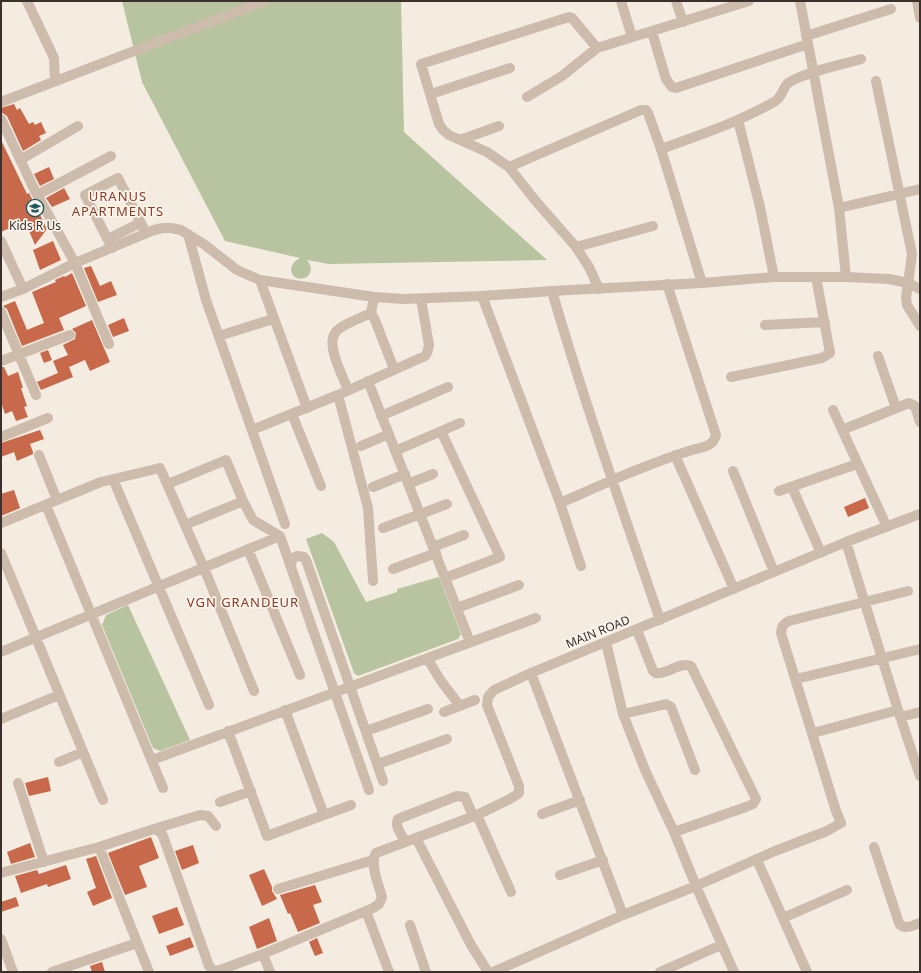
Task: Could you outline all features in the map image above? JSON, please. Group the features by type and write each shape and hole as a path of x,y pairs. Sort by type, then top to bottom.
{"street":[{"path":"27,1 54,58 55,81"},
{"path":"1,102 265,1"},
{"path":"621,1 632,37"},
{"path":"676,1 683,22"},
{"path":"527,98 562,76 597,48 652,32 738,3 749,1"},
{"path":"800,1 839,208 846,276"},
{"path":"917,1 920,18"},
{"path":"652,32 668,84 676,88 891,9"},
{"path":"597,48 572,18 569,17 421,64 443,130 449,135 488,152 509,167 534,200 576,247 589,267 599,289"},
{"path":"661,149 738,120 779,99 785,85 790,82 814,72 861,59"},
{"path":"431,94 510,68"},
{"path":"876,81 912,254 907,304 920,326"},
{"path":"509,167 641,110 646,110 661,149 702,283"},
{"path":"1,119 37,195 75,263 109,344"},
{"path":"738,120 760,207 774,277"},
{"path":"20,160 78,126"},
{"path":"460,140 499,126"},
{"path":"37,195 111,156"},
{"path":"110,243 86,196 118,178 146,234"},
{"path":"839,208 920,189"},
{"path":"1,297 24,288 75,263 110,243 140,223"},
{"path":"576,247 653,226"},
{"path":"110,243 163,228 181,230 205,245 237,270 260,280 374,297 421,299 482,296 702,283 774,277 846,276 889,279 908,283 920,289"},
{"path":"188,234 206,300 285,524"},
{"path":"1,241 24,288"},
{"path":"731,377 826,356 830,353 831,349 816,277"},
{"path":"260,280 273,319 307,408"},
{"path":"560,503 613,480 675,456 712,444 715,441 716,435 667,284"},
{"path":"552,291 575,370 602,453 613,480 660,620"},
{"path":"482,296 560,503 581,566"},
{"path":"374,297 370,313 375,320 394,369"},
{"path":"252,430 338,395 425,356 429,345 421,299"},
{"path":"1,312 36,395"},
{"path":"348,390 332,348 332,339 335,332 343,326 370,313"},
{"path":"219,336 273,319"},
{"path":"765,325 825,322"},
{"path":"1,361 70,335"},
{"path":"878,356 896,408"},
{"path":"368,381 470,642"},
{"path":"382,416 448,386"},
{"path":"338,395 368,508 374,581"},
{"path":"842,430 909,403 913,404 920,422"},
{"path":"833,410 887,527"},
{"path":"292,414 322,486"},
{"path":"1,437 48,418"},
{"path":"396,451 460,423"},
{"path":"441,431 500,557 445,578"},
{"path":"361,446 389,434"},
{"path":"39,455 57,500"},
{"path":"675,456 734,589"},
{"path":"168,484 226,460 243,501 253,520 280,536 369,790"},
{"path":"779,492 857,464"},
{"path":"1,523 95,485 113,479 160,468 204,568 254,690"},
{"path":"733,471 774,572"},
{"path":"373,487 433,474"},
{"path":"113,479 208,705"},
{"path":"792,487 821,553"},
{"path":"185,525 243,501"},
{"path":"383,528 447,504"},
{"path":"46,505 164,788"},
{"name":"MAIN ROAD","path":"373,860 376,853 475,815 516,796 519,793 519,786 487,705 488,697 494,690 846,542 920,514"},
{"path":"393,569 464,535"},
{"path":"1,652 280,536"},
{"path":"846,542 920,776"},
{"path":"248,549 300,675"},
{"path":"1,553 103,800"},
{"path":"292,569 292,559 297,556 304,557 384,781"},
{"path":"457,608 519,585"},
{"path":"493,972 624,915 827,831 841,823 781,633 782,626 784,623 864,601 908,591"},
{"path":"152,760 536,618"},
{"path":"637,630 656,673 661,674 684,665 691,666 756,799 753,804 746,807 674,832"},
{"path":"606,642 623,714 645,770 674,832 721,945 734,972"},
{"path":"796,679 920,649"},
{"path":"427,658 440,681 460,706"},
{"path":"532,673 624,915"},
{"path":"1,719 59,694"},
{"path":"444,712 475,700"},
{"path":"623,714 666,704 671,707 694,770"},
{"path":"366,731 428,709"},
{"path":"285,710 324,815"},
{"path":"813,733 899,713 920,712"},
{"path":"228,731 267,836 351,805"},
{"path":"378,764 447,739"},
{"path":"59,762 83,752"},
{"path":"18,783 44,862"},
{"path":"220,802 251,791"},
{"path":"406,842 397,826 398,819 457,796 465,797 511,892"},
{"path":"542,814 580,800"},
{"path":"1,873 98,847 200,815 208,816 216,826"},
{"path":"154,829 161,832 163,836 212,972 263,954 366,911 379,904 382,897 373,860 278,890"},
{"path":"416,838 471,945 488,972"},
{"path":"98,847 149,972"},
{"path":"874,847 899,923 904,927 920,923"},
{"path":"560,875 603,860"},
{"path":"757,860 807,972"},
{"path":"783,918 847,890"},
{"path":"366,911 389,972"},
{"path":"410,925 424,971"},
{"path":"1,939 13,972"},
{"path":"52,972 137,943"},
{"path":"660,972 721,945"},
{"path":"263,954 270,972"}],"green space":[{"path":"122,1 401,1 404,132 547,260 329,264 307,260 310,264 311,270 307,277 302,279 294,276 291,269 295,261 300,258 225,241 142,82"},
{"path":"322,533 334,542 366,602 397,592 397,589 439,577 461,634 458,639 358,676 354,673 306,539"},
{"path":"128,605 190,740 160,751 153,748 102,625 106,615"}],"building":[{"path":"14,104 17,110 20,108 29,124 33,122 35,125 41,122 46,133 39,136 41,140 23,151 7,116 1,112 1,108"},
{"path":"1,140 27,194 29,193 47,229 35,245 27,226 21,229 19,224 1,232"},
{"path":"49,167 54,179 40,186 34,174"},
{"path":"64,188 70,199 52,207 46,198"},
{"path":"53,241 61,260 40,270 33,250"},
{"path":"91,266 100,286 111,281 117,295 98,302 84,268"},
{"path":"72,273 86,306 59,318 64,330 22,346 7,309 3,306 15,301 27,330 44,323 32,292 56,282 55,280"},
{"path":"124,318 129,331 113,337 108,325"},
{"path":"92,320 110,362 90,371 85,360 69,367 73,377 41,390 37,382 58,373 53,361 68,355 63,345 75,339 76,333 72,329"},
{"path":"48,350 52,360 44,363 40,353"},
{"path":"1,367 4,367 8,376 18,372 27,406 24,407 28,417 16,421 12,411 5,414 1,402"},
{"path":"40,430 44,439 30,444 33,454 17,461 14,452 1,457 1,443"},
{"path":"14,490 20,508 1,516 1,494"},
{"path":"865,498 869,508 848,517 844,507"},
{"path":"48,777 51,791 29,796 25,783"},
{"path":"151,837 159,858 139,866 147,887 125,895 108,853"},
{"path":"30,843 35,857 11,864 7,852"},
{"path":"193,845 199,863 182,870 175,851"},
{"path":"96,856 112,898 93,906 87,892 96,888 86,859"},
{"path":"66,865 71,879 48,887 47,884 21,893 15,876 37,870 39,874"},
{"path":"264,869 272,887 272,891 277,899 262,906 249,875"},
{"path":"315,885 322,902 313,905 320,923 298,932 280,895"},
{"path":"16,897 19,906 1,912 1,902"},
{"path":"177,907 184,925 159,934 152,916"},
{"path":"269,918 277,941 257,949 249,927"},
{"path":"190,937 194,947 170,956 166,946"},
{"path":"317,938 323,953 315,956 309,942"},
{"path":"102,962 105,972 92,972 90,966"}],"place":[{"name":"Kids R Us","path":"35,208"}],"district":[{"name":"URANUS APARTMENTS","path":"118,204"},
{"name":"VGN GRANDEUR","path":"243,602"}]}
